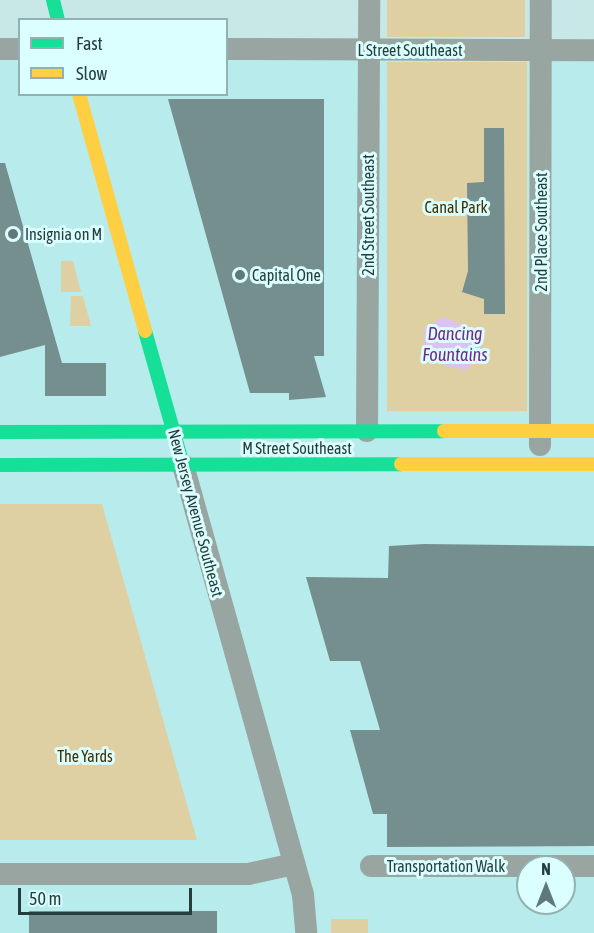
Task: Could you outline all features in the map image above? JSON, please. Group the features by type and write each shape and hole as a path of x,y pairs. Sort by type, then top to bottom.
{"main road":[{"path":"53,0 58,18"},
{"name":"New Jersey Avenue Southeast","path":"80,96 183,465"},
{"name":"M Street Southeast","path":"0,432 594,431"},
{"name":"M Street Southeast","path":"0,465 594,464"}],"street":[{"name":"2nd Street Southeast","path":"367,431 369,0"},
{"name":"2nd Place Southeast","path":"540,464 541,0"},
{"path":"0,49 18,49"},
{"name":"L Street Southeast","path":"228,49 594,50"},
{"name":"New Jersey Avenue Southeast","path":"183,465 294,864 306,933"},
{"path":"0,874 248,874 294,864"},
{"name":"Transportation Walk","path":"371,866 594,866"}],"shaded area":[{"path":"0,47 18,47 18,96 228,96 228,49 594,54 594,933 0,933"}],"green space":[{"path":"387,0 525,0 525,37 387,37"},
{"name":"Canal Park","path":"387,62 527,62 527,411 387,411"},
{"path":"61,261 73,261 81,292 61,292"},
{"path":"71,296 83,296 91,326 70,326"},
{"name":"The Yards","path":"0,504 102,504 197,840 0,840"},
{"path":"331,919 368,919 368,933 331,933"}],"water":[{"name":"Dancing Fountains","path":"444,317 470,329 482,344 479,357 466,370 446,366 424,349 424,328"}],"building":[{"path":"168,99 324,99 324,356 314,356 326,397 289,400 289,393 250,393"},
{"path":"484,128 504,128 505,314 484,314 484,299 462,292 468,271 467,183 484,182"},
{"name":"Insignia on M","path":"0,163 5,163 62,363 106,363 106,396 45,396 45,345 0,357"},
{"path":"424,544 594,546 594,846 387,847 387,814 373,814 350,730 380,730 360,661 330,661 306,577 388,578 389,546"},
{"path":"29,911 217,911 217,933 29,933"}],"traffic: fast":[{"path":"53,0 58,18"},
{"path":"145,331 181,458"},
{"path":"0,432 444,431"},
{"path":"0,465 401,464"}],"traffic: slow":[{"path":"80,96 145,331"},
{"path":"444,431 594,431"},
{"path":"401,464 594,464"}],"place":[{"name":"Insignia on M","path":"13,234"},
{"name":"Capital One","path":"240,275"}]}
